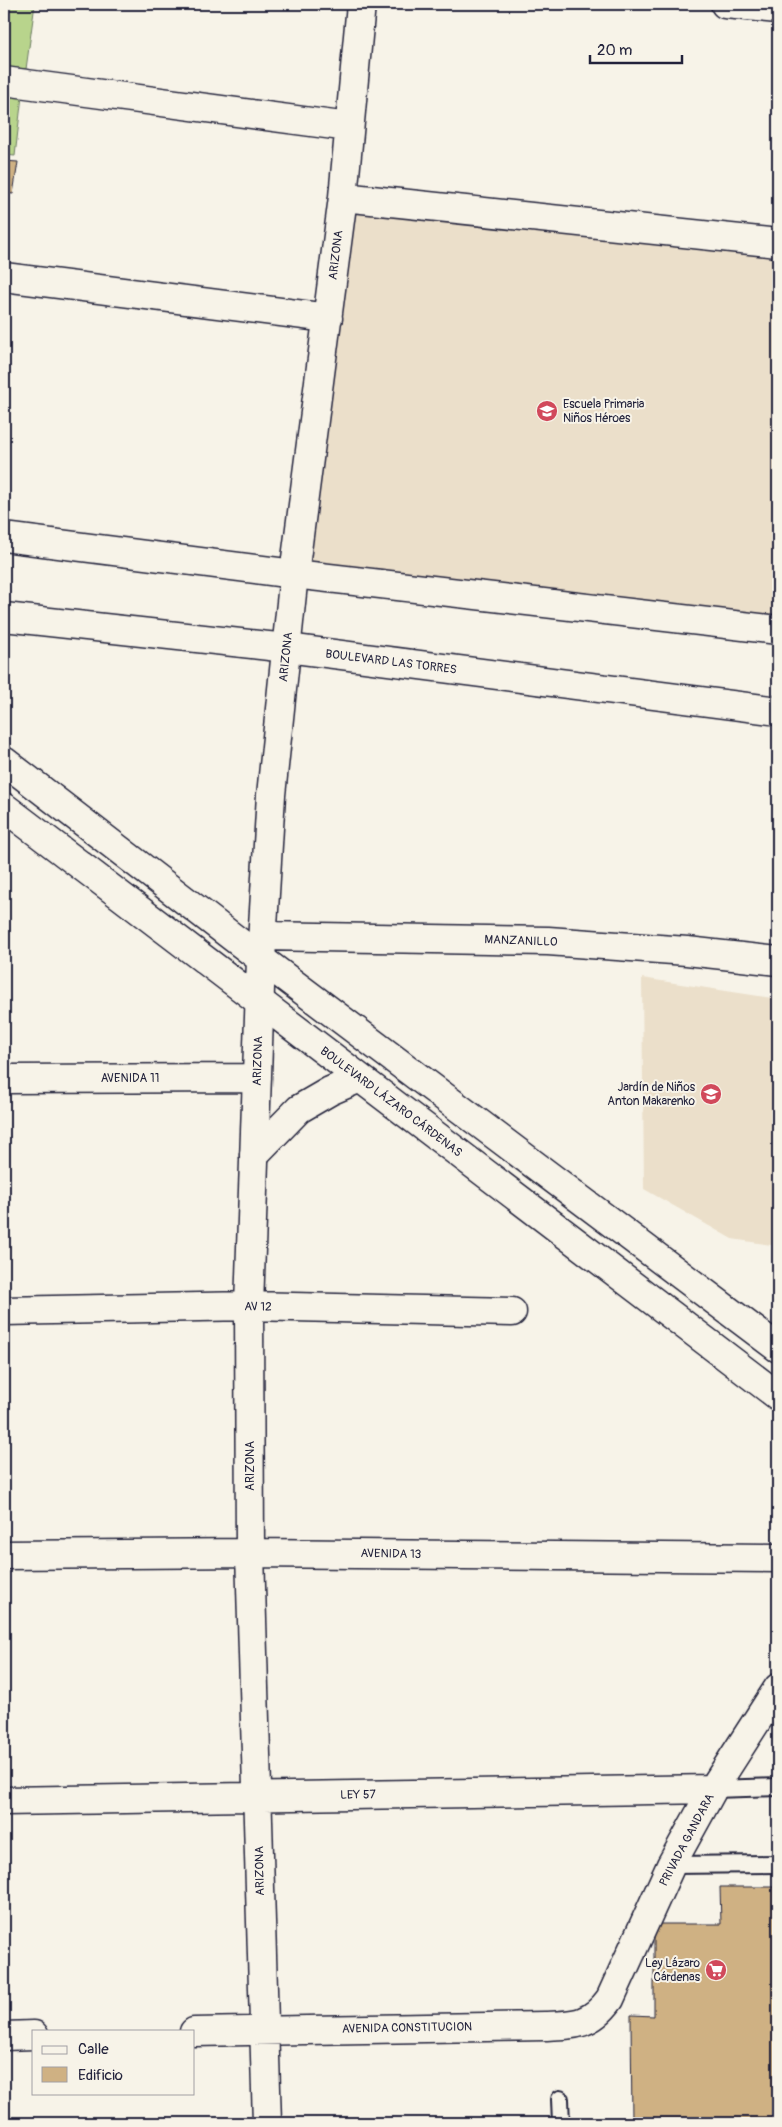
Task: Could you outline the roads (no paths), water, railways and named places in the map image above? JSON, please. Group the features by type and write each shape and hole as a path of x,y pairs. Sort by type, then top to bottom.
{"street":[{"name":"ARIZONA","path":"267,2123 250,1553 249,1306 262,948 271,795 294,574 328,318 361,4"},
{"path":"725,4 778,9"},
{"path":"4,81 349,127"},
{"path":"342,197 778,243"},
{"path":"4,277 328,318"},
{"path":"4,537 294,574 778,630"},
{"name":"BOULEVARD LAS TORRES","path":"4,617 287,648 778,710"},
{"path":"4,761 262,948 778,1348"},
{"name":"BOULEVARD LÁZARO CÁRDENAS","path":"4,807 260,1004 778,1396"},
{"name":"MANZANILLO","path":"262,948 548,941 687,951 778,961"},
{"name":"AVENIDA 11","path":"4,1079 257,1078"},
{"path":"254,1155 300,1109 330,1091 360,1078"},
{"name":"AV 12","path":"4,1311 249,1306 512,1312"},
{"name":"AVENIDA 13","path":"4,1555 250,1553 778,1558"},
{"name":"PRIVADA GANDARA","path":"610,1999 671,1865 713,1789 775,1698"},
{"name":"LEY 57","path":"4,1801 713,1789"},
{"name":"AVENIDA CONSTITUCION","path":"195,2032 567,2025 587,2021 599,2015 610,1999"},
{"path":"4,2036 32,2035"}],"lane":[{"path":"713,1789 778,1786"},
{"path":"671,1865 778,1864"},
{"path":"560,2099 561,2123"}],"place":[{"name":"Escuela Primaria Niños Héroes","path":"547,411"},
{"name":"Jardín de Niños Anton Makarenko","path":"711,1094"},
{"name":"Ley Lázaro Cárdenas","path":"716,1970"}]}
